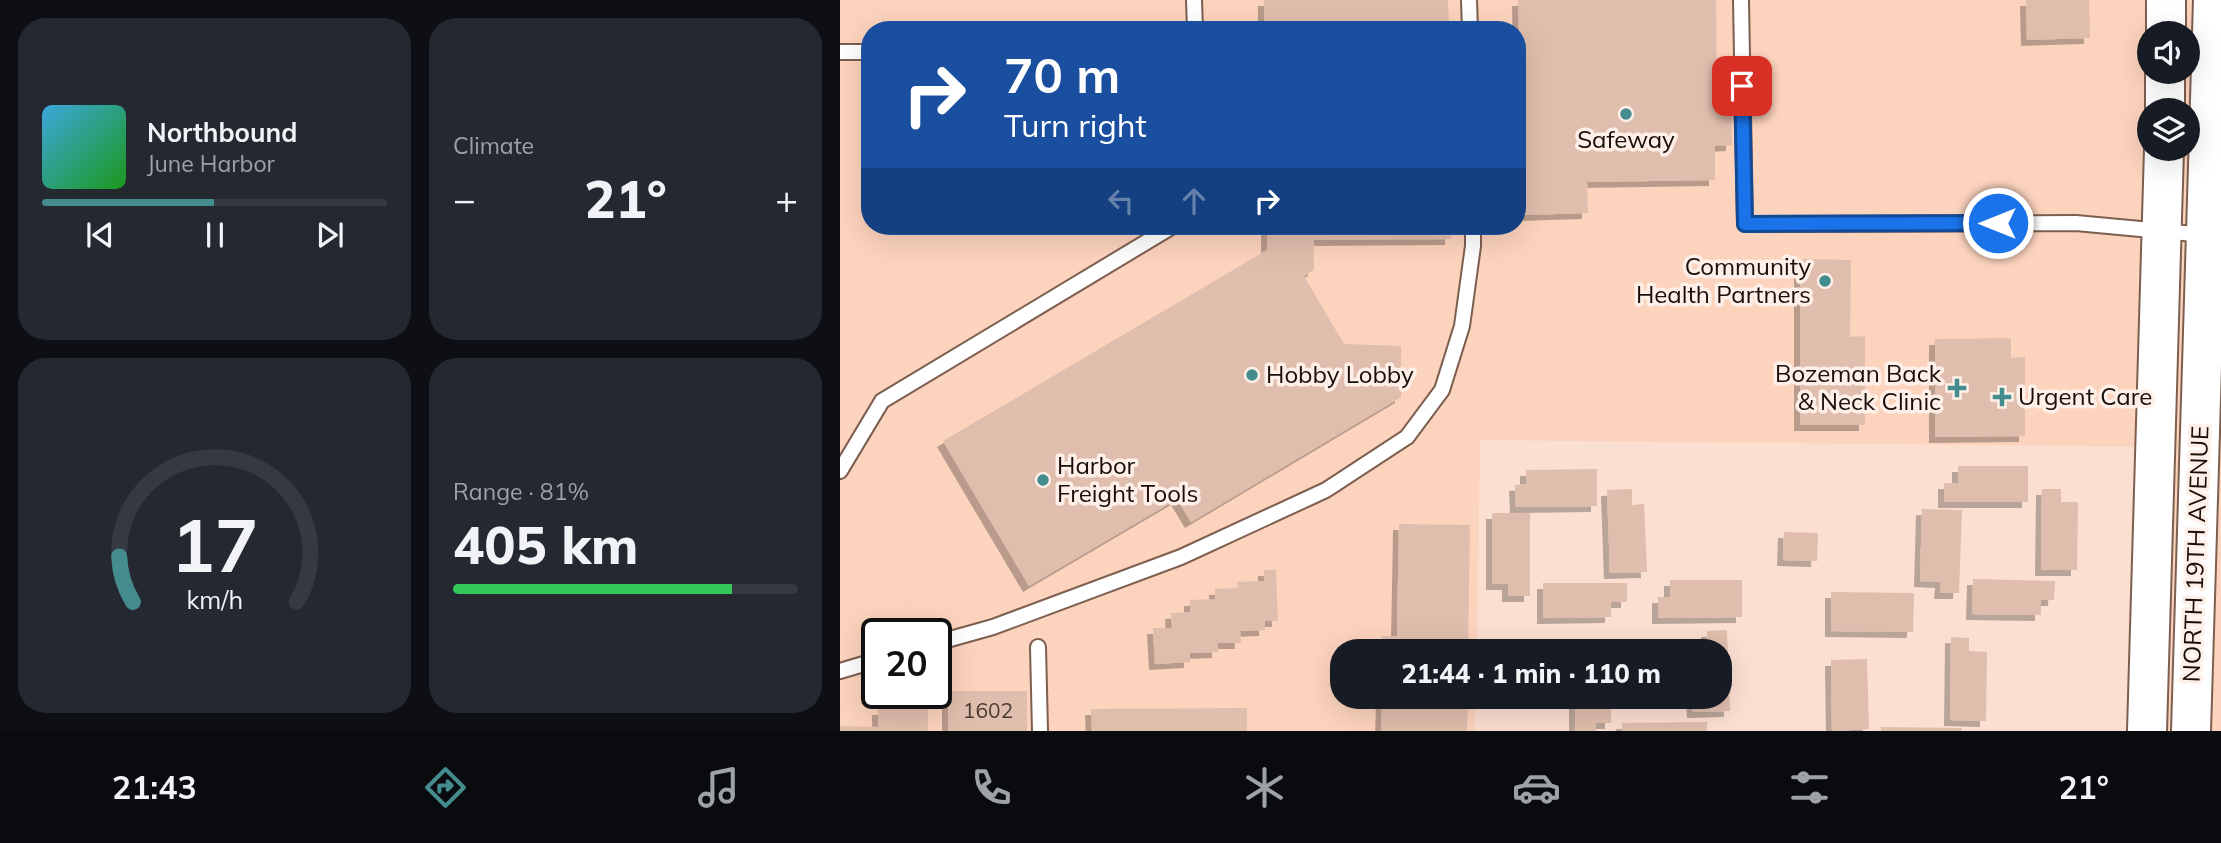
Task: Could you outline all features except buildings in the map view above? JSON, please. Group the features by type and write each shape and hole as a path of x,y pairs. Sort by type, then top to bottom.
{"main road":[{"path":"2166,0 2166,21"},
{"name":"NORTH 19TH AVENUE","path":"2191,731 2213,235 2213,0"},
{"name":"NORTH 19TH AVENUE","path":"2147,731 2164,161"}],"lane":[{"path":"1194,0 1195,21"},
{"path":"1469,0 1470,21"},
{"path":"1741,0 1745,224 2076,223 2213,235"},
{"path":"840,52 861,51"},
{"path":"840,471 882,401 1157,235"},
{"path":"952,639 993,627 1181,557 1326,490 1407,437 1442,390 1462,326 1473,235"},
{"path":"1038,646 1040,731"},
{"path":"840,671 861,665"}],"shaded area":[{"path":"840,0 2221,0 2221,731 2163,731 2175,447 1480,440 1477,639 1330,639 1330,709 1476,709 1475,731 840,731"}],"place":[{"name":"Safeway","path":"1626,114"},
{"name":"Community Health Partners","path":"1825,281"},
{"name":"Hobby Lobby","path":"1252,375"},
{"name":"Bozeman Back & Neck Clinic","path":"1957,388"},
{"name":"Urgent Care","path":"2002,397"},
{"name":"Harbor Freight Tools","path":"1043,480"}],"route":[{"path":"1742,86 1745,224 1998,223"}]}
